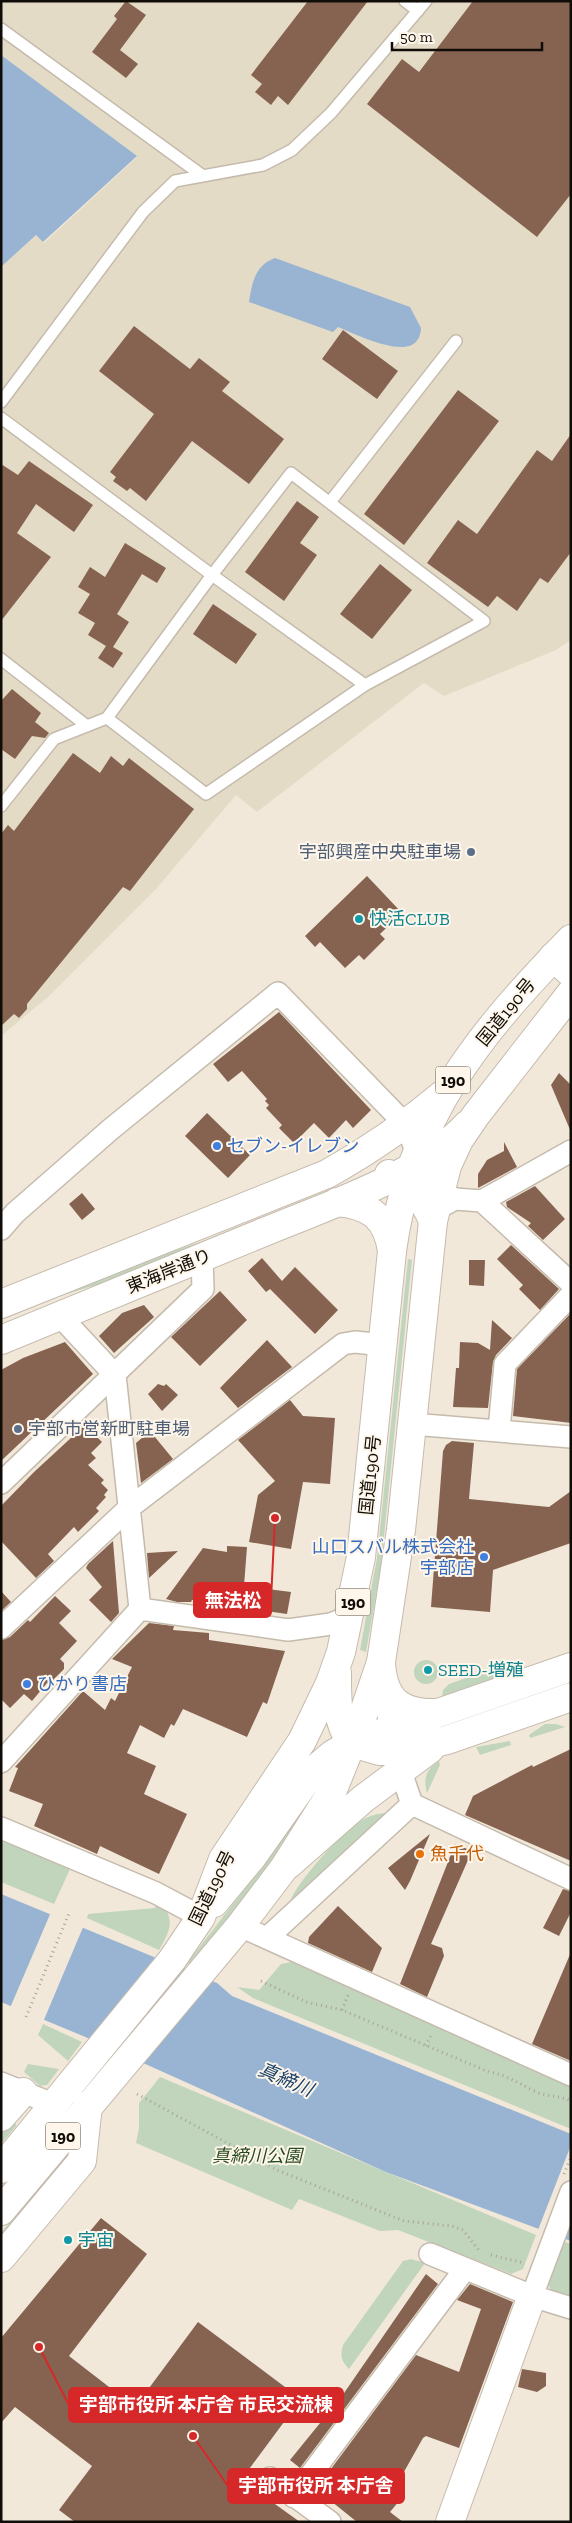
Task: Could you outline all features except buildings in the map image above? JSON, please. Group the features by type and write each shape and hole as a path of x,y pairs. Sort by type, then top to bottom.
{"main road":[{"name":"国道190号","path":"1,2169 172,1960 202,1917 223,1859 302,1741 318,1709 341,1652 350,1616 362,1548 392,1251 400,1202 409,1168 446,1090 468,1058 528,983 565,957"},
{"name":"国道190号","path":"1,2211 240,1926 284,1868 332,1792 381,1671 400,1539 433,1221 448,1195 451,1157 459,1140 476,1115 571,992"},
{"path":"327,1174 363,1154 406,1125 446,1090"},
{"name":"東海岸通り","path":"1,1340 336,1202 409,1168 445,1146 476,1115"},
{"path":"327,1174 355,1168 409,1168 420,1197 433,1221"},
{"name":"東海岸通り","path":"1,1304 327,1174"},
{"path":"336,1202 353,1203 366,1208 378,1217 386,1227 392,1251"},
{"path":"341,1652 337,1672 337,1705 345,1734 352,1743"},
{"path":"381,1671 392,1699 407,1710 438,1713 571,1667"},
{"path":"202,1917 253,1856 313,1771 333,1754 352,1743 395,1751 429,1750 447,1740 568,1704"},
{"path":"284,1868 363,1800 395,1751 438,1713"},
{"path":"1,2117 12,2087"},
{"path":"1,2258 82,2161 88,2106"},
{"path":"450,2522 532,2296"}],"street":[{"path":"1,1229 15,1213 111,1129 278,993 406,1125 409,1168 425,1174 448,1195 482,1201 571,1283"},
{"path":"482,1201 571,1151"},
{"path":"1,1484 202,1289 202,1258"},
{"path":"499,1430 505,1364 571,1295"},
{"path":"1,1762 140,1609 115,1375 60,1316"},
{"path":"1,1628 129,1508 342,1344 355,1342 383,1345"},
{"path":"412,1424 571,1437"},
{"path":"140,1609 288,1630 331,1624 350,1616"},
{"path":"381,1671 395,1751 412,1804 571,1879"},
{"path":"267,1938 412,1804"},
{"path":"1,1828 156,1893 202,1917"},
{"path":"240,1926 571,2075"},
{"path":"12,2087 55,2105"},
{"path":"532,2296 571,2192"},
{"path":"430,2254 532,2296 571,2308"},
{"path":"294,2497 465,2269"},
{"path":"270,2478 330,2522"}],"lane":[{"path":"405,1 418,11"},
{"path":"1,402 143,212 175,181 263,164 292,150 332,113 426,1"},
{"path":"1,29 203,176"},
{"path":"330,502 456,341"},
{"path":"1,418 212,575 365,685"},
{"path":"1,806 54,739 107,718 212,575 291,473 484,621 365,685 206,794 107,718"},
{"path":"1,659 87,726"}],"path":[{"path":"26,2017 70,1911"},
{"path":"261,1981 306,2002 342,2010 488,2072 506,2075 538,2093 560,2096 571,2101"},
{"path":"137,2094 277,2170 404,2221 452,2226 463,2230 480,2252 529,2264"}],"shaded area":[{"path":"1,1 571,1 571,640 556,650 444,696 424,683 257,812 236,795 156,889 49,996 1,1036 1,267 36,235 44,243 137,157 1,55"}],"green space":[{"path":"324,1193 325,1196 133,1274 63,1295 1,1320 1,1315 114,1270 219,1236"},
{"path":"408,1259 412,1260 381,1566 366,1652 360,1650 377,1558"},
{"path":"426,1660 431,1661 437,1667 437,1677 431,1683 426,1684 421,1683 415,1677 414,1672 415,1667 421,1661"},
{"path":"506,1664 508,1669 484,1685 442,1698 443,1690 449,1684"},
{"path":"545,1724 556,1724 565,1727 530,1738 529,1735"},
{"path":"510,1741 511,1745 480,1755 476,1747"},
{"path":"439,1761 440,1765 427,1793 425,1783 428,1771"},
{"path":"316,1789 318,1791 278,1855 222,1927 189,1964 188,1962 246,1887"},
{"path":"388,1813 290,1902 310,1871 341,1836 366,1818"},
{"path":"1,1836 71,1867 54,1904 1,1882"},
{"path":"157,1903 168,1913 170,1925 159,1950 87,1918 88,1914 155,1908"},
{"path":"291,1962 571,2085 571,2129 253,1998 237,1987 259,1990 281,1964"},
{"path":"43,2024 82,2042 68,2061 38,2035"},
{"path":"28,2064 59,2069 47,2085 40,2086 24,2072"},
{"name":"真締川公園","path":"160,2077 536,2235 523,2269 511,2274 398,2230 380,2231 299,2199 292,2210 136,2143 139,2128 139,2103"},
{"path":"15,2119 16,2126 1,2144 1,2130"},
{"path":"50,2179 1,2247 1,2233 44,2181"},
{"path":"562,2241 571,2244 571,2301 553,2295 546,2280"},
{"path":"411,2259 425,2263 349,2369 342,2358 343,2345 403,2261"}],"water":[{"path":"1,55 137,156 43,242 36,235 1,267"},
{"path":"275,258 410,307 421,328 419,338 412,345 403,347 380,344 338,327 333,332 249,302 253,282 259,270 268,261"},
{"name":"真締川","path":"1,1894 217,1983 232,1996 571,2134 571,2241 386,2172 83,2036 1,2002"}],"pier":[{"path":"51,1912 84,1925 43,2022 10,2008"},
{"path":"571,2145 571,2223 564,2241 538,2230"}],"place":[{"name":"宇部興産中央駐車場","path":"471,852"},
{"name":"快活CLUB","path":"359,919"},
{"name":"セブン-イレブン","path":"217,1146"},
{"name":"宇部市営新町駐車場","path":"18,1429"},
{"name":"無法松","path":"275,1518"},
{"name":"山口スバル株式会社 宇部店","path":"484,1557"},
{"name":"SEED-増殖","path":"428,1670"},
{"name":"ひかり書店","path":"27,1684"},
{"name":"魚千代","path":"420,1854"},
{"name":"宇宙","path":"68,2240"},
{"name":"宇部市役所 本庁舎 市民交流棟","path":"39,2347"},
{"name":"宇部市役所 本庁舎","path":"193,2436"}]}
